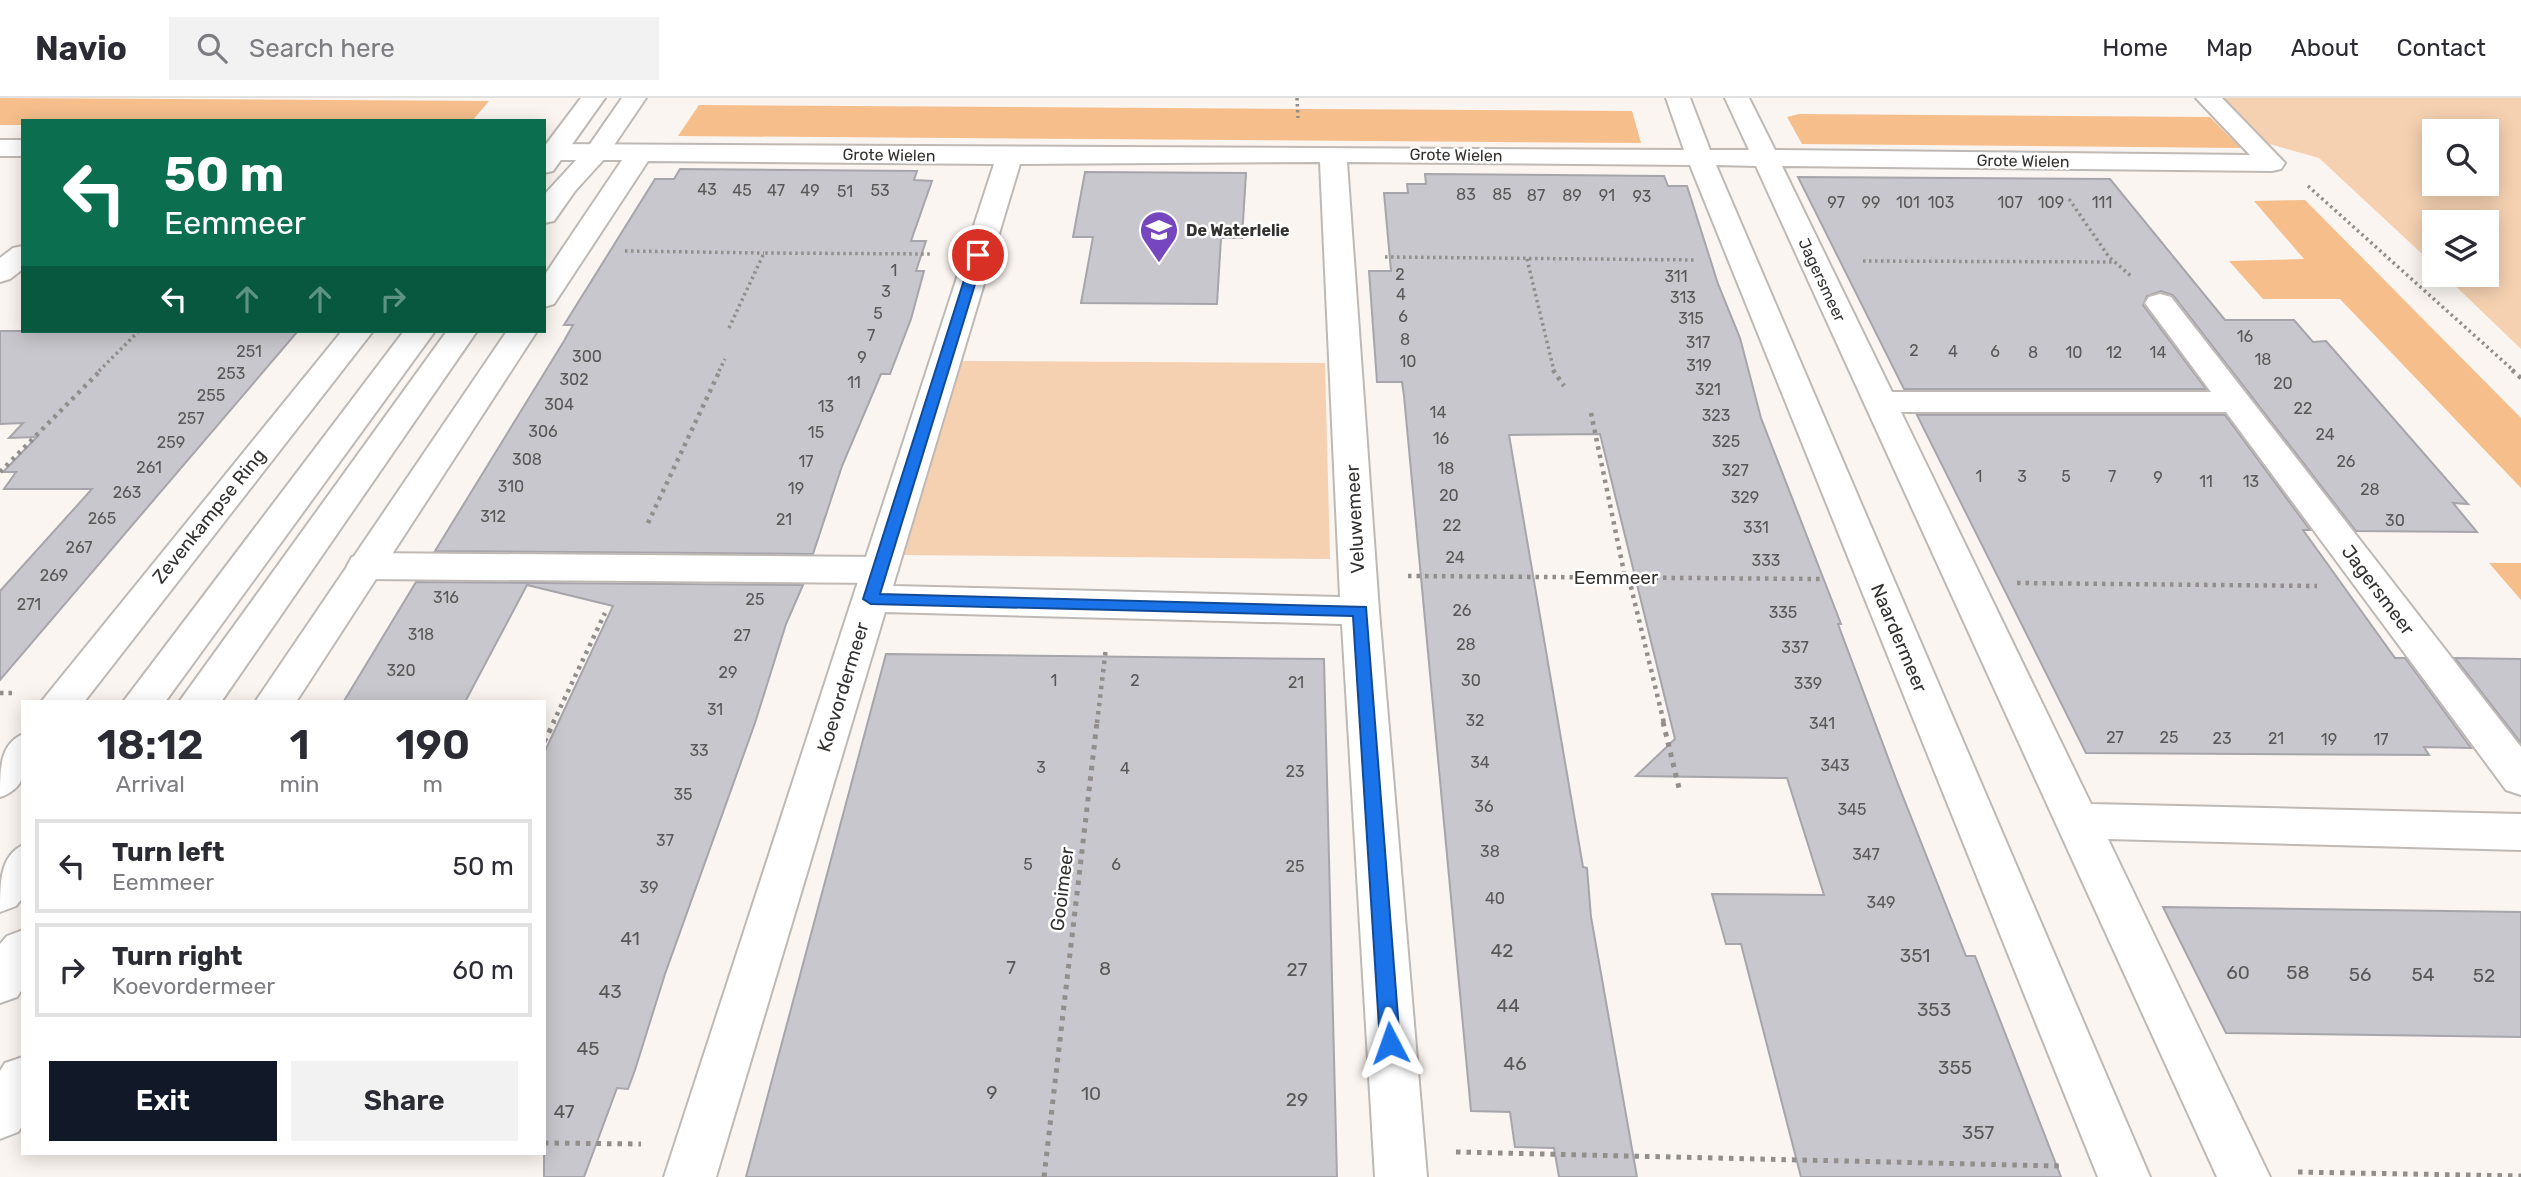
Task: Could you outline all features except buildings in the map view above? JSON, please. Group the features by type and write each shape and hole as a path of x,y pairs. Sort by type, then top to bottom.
{"street":[{"path":"547,156 593,98"},
{"path":"546,212 565,185 597,152 634,98"},
{"name":"Naardermeer","path":"1678,98 1742,261 2122,1172"},
{"path":"1737,98 1765,159"},
{"name":"Grote Wielen","path":"641,152 1009,156 1333,154 2272,163 2208,98"},
{"path":"0,148 21,148"},
{"path":"547,156 641,152"},
{"path":"546,295 641,152"},
{"name":"Veluwemeer","path":"1333,154 1359,593 1399,1164"},
{"name":"Koevordermeer","path":"695,1161 1009,156"},
{"name":"Jagersmeer","path":"1765,159 2243,1174"},
{"path":"0,273 21,256"},
{"name":"Jagersmeer","path":"2160,303 2521,778"},
{"name":"Zevenkampse Ring","path":"63,700 356,333"},
{"path":"144,700 419,333"},
{"path":"200,700 461,333"},
{"path":"276,700 521,333"},
{"path":"1880,402 2236,402"},
{"path":"365,566 875,584 1111,605 1359,593"},
{"path":"0,780 21,753"},
{"path":"2076,821 2521,832"},
{"path":"0,893 21,866"},
{"path":"0,982 21,953"},
{"path":"0,1115 21,1083"}],"path":[{"path":"1297,98 1297,106"},
{"path":"2043,162 2115,262 2160,303"},
{"path":"576,250 978,255"},
{"path":"729,328 764,253"},
{"path":"1339,257 1742,261"},
{"path":"1527,259 1554,373 1564,386"},
{"path":"1813,260 2115,262"},
{"path":"0,472 137,333"},
{"path":"1591,413 1625,577 1631,587 1680,792"},
{"name":"Eemmeer","path":"1359,593 1625,577 1874,579"},
{"path":"1964,582 2376,586"},
{"name":"Gooimeer","path":"1044,1177 1111,605"},
{"path":"546,1143 695,1161"},
{"path":"1399,1164 2122,1172"},
{"path":"2243,1174 2521,1176"}],"shaded area":[{"path":"0,98 489,101 474,119 21,119 21,125 0,125"},
{"path":"2223,98 2521,98 2521,349 2456,287 2499,287 2499,210 2422,210 2422,254 2319,158 2266,143"},
{"path":"699,105 1632,111 1641,143 678,136"},
{"path":"1799,114 2210,117 2241,148 1802,144 1787,117"},
{"path":"2305,200 2521,418 2521,488 2340,299 2263,299 2229,261 2304,259 2254,201"},
{"path":"954,361 1325,363 1330,559 899,555"},
{"path":"2489,563 2521,563 2521,600"}],"place":[{"name":"De Waterlelie","path":"1159,264"}],"route":[{"path":"978,255 871,599 1360,611 1390,1043"}]}
